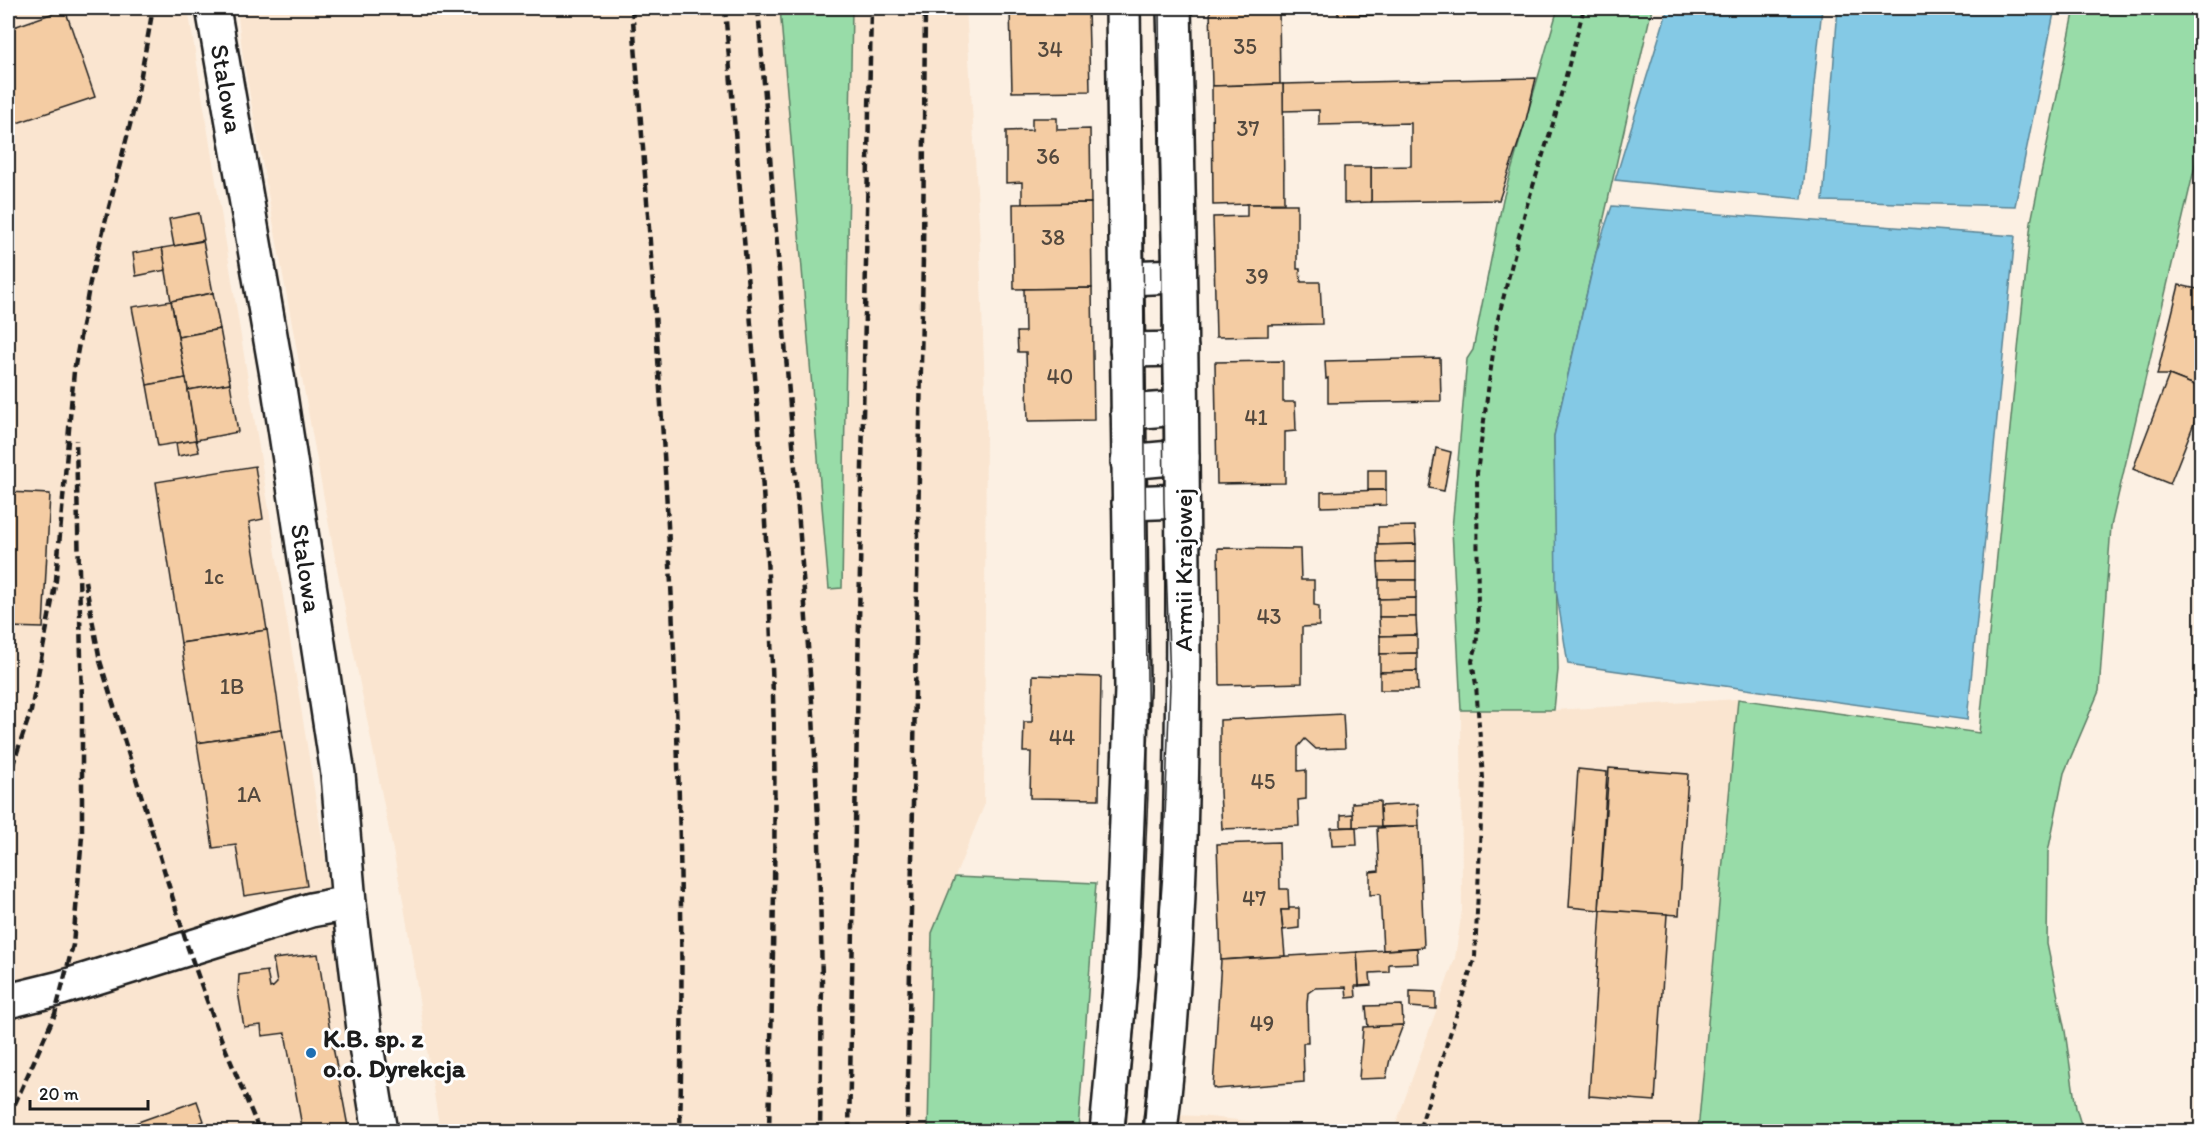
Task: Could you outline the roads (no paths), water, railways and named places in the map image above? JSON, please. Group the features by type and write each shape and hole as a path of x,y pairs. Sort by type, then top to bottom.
{"street":[{"name":"Stalowa","path":"213,8 253,231 338,774 349,903 366,1046 380,1131"},
{"name":"Armii Krajowej","path":"1109,1119 1121,975 1132,705 1123,8"},
{"name":"Armii Krajowej","path":"1161,1121 1168,1055 1180,821 1183,703 1182,457 1174,8"},
{"path":"1124,111 1176,111"},
{"path":"1125,146 1177,145"},
{"path":"1126,278 1179,276"},
{"path":"1127,350 1180,349"},
{"path":"1128,412 1181,408"},
{"path":"1128,462 1182,457"},
{"path":"1129,504 1182,501"},
{"path":"1132,705 1183,703"},
{"path":"1128,820 1180,821"},
{"path":"8,1001 60,988 311,910 349,903"},
{"path":"1109,1119 1161,1121"}],"water":[{"path":"1668,8 1822,8 1802,199 1615,180"},
{"path":"1838,8 2055,8 2015,206 1823,201"},
{"path":"1612,206 2015,236 1967,720 1568,664 1556,589 1554,436 1596,253"}],"tram line":[{"path":"1124,1132 1141,955 1148,793 1141,8"},
{"path":"1144,1132 1163,871 1170,685 1164,502 1159,8"}],"railway":[{"path":"8,779 31,711 56,580 74,371 90,282 137,97 153,8"},
{"path":"632,8 653,289 670,569 680,850 680,1132"},
{"path":"725,8 753,352 770,610 773,696 774,914 769,1132"},
{"path":"758,8 813,715 822,983 820,1132"},
{"path":"849,1132 871,8"},
{"path":"907,1132 923,256 925,8"},
{"path":"8,1116 55,1014 73,945 82,836 82,703 76,440"},
{"path":"85,581 100,661 188,948 218,1031 260,1132"}],"place":[{"name":"K.B. sp. z o.o. Dyrekcja","path":"311,1053"}]}
